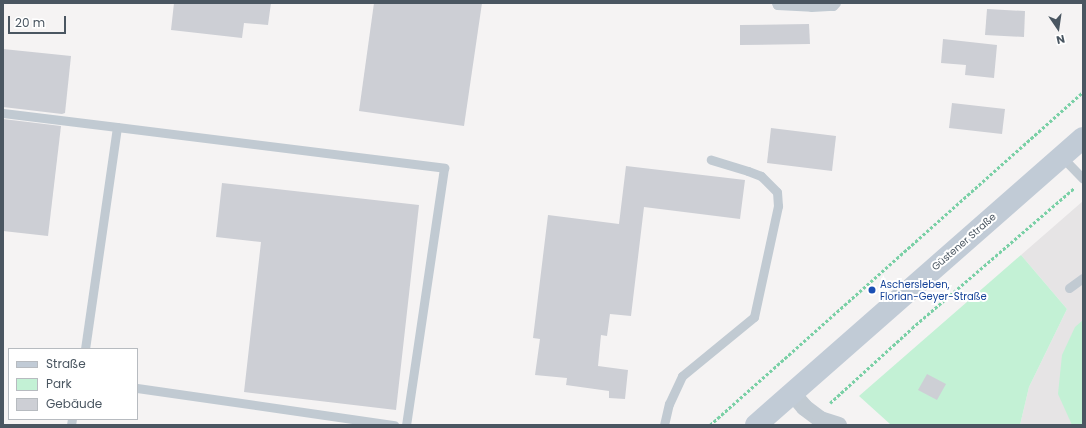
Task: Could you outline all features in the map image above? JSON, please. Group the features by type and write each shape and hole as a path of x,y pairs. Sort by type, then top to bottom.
{"main road":[{"name":"Güstener Straße","path":"756,425 1083,138"}],"street":[{"path":"792,393 804,407 820,419 838,425"}],"lane":[{"path":"776,3 778,5 811,7 833,6 836,3"},
{"path":"3,114 444,168 406,425"},
{"path":"85,348 117,127"},
{"path":"1062,156 1080,182"},
{"path":"664,425 669,404 682,376 754,317 778,206 777,192 761,176 711,160"},
{"path":"1069,288 1083,278"},
{"path":"138,388 394,425"}],"path":[{"path":"710,425 1083,92"},
{"path":"815,415 1080,182"}],"shaded area":[{"path":"1083,201 1083,425 1020,425 1029,387 1067,309 1021,255"}],"green space":[{"path":"1021,255 1067,309 1029,387 1020,425 894,425 890,424 859,396"},
{"path":"1083,320 1083,425 1072,425 1058,394 1062,355 1075,327"}],"building":[{"path":"174,3 271,3 268,25 244,23 242,38 171,30"},
{"path":"374,3 482,3 464,126 359,111"},
{"path":"987,9 1025,11 1024,37 985,35"},
{"path":"809,24 810,44 740,45 740,25"},
{"path":"943,39 997,45 994,78 965,75 966,65 941,63"},
{"path":"3,49 71,56 65,113 62,114 3,107"},
{"path":"952,103 1005,109 1002,134 949,128"},
{"path":"3,119 61,126 48,236 3,231"},
{"path":"771,128 836,136 832,171 767,163"},
{"path":"626,166 745,180 740,219 644,207 631,316 610,314 607,336 601,335 598,366 628,370 625,399 609,398 609,391 566,385 567,378 535,375 540,339 533,338 548,215 619,224"},
{"path":"222,183 419,205 396,410 244,392 261,242 216,237"},
{"path":"927,374 946,384 937,400 918,390"}],"place":[{"name":"Aschersleben, Florian-Geyer-Straße","path":"872,290"}]}
